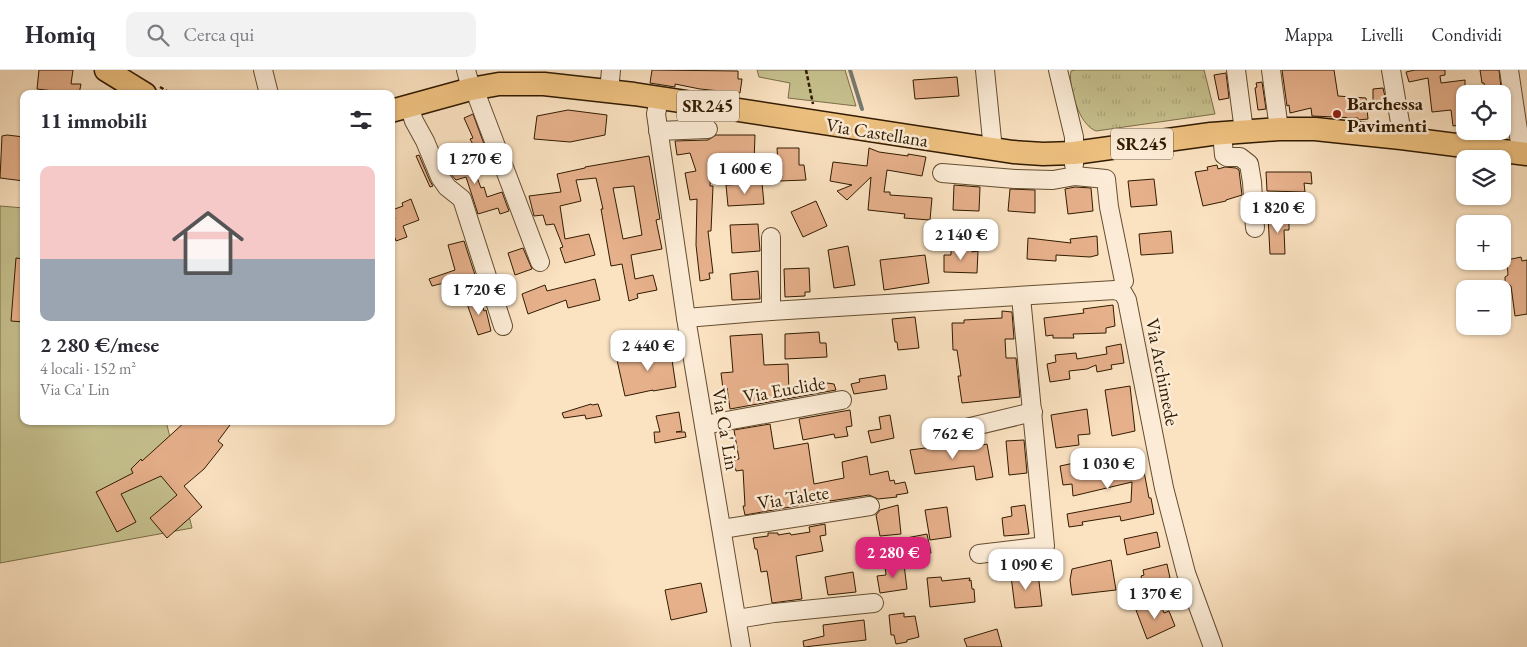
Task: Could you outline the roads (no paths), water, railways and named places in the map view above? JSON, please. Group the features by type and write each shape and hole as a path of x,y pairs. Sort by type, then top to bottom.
{"main road":[{"path":"106,70 139,90"},
{"name":"Via Castellana","path":"400,108 471,82 498,84 519,77 610,80 659,99 991,150 1043,154 1074,153 1222,133 1279,129 1315,129 1523,154"}],"street":[{"path":"262,70 268,90"},
{"path":"985,70 992,140 991,150"},
{"path":"1058,70 1074,137 1075,176"},
{"path":"1236,70 1244,131"},
{"path":"1271,70 1279,129"},
{"path":"1391,70 1401,138"},
{"path":"1509,70 1523,154"},
{"path":"471,82 540,262"},
{"name":"Via Ca' Lin","path":"659,99 656,114 658,131 666,163 686,318 742,647"},
{"name":"Via Castellana","path":"400,108 414,121 440,177 447,187 462,199 503,326"},
{"path":"658,131 708,129"},
{"path":"1222,133 1224,155 1227,157 1240,157 1249,164 1255,228"},
{"path":"942,173 1053,180 1075,176 1106,179 1109,207 1124,281"},
{"path":"770,311 771,237"},
{"name":"Via Archimede","path":"686,318 770,311 1115,290 1122,292 1125,296 1164,488 1186,574 1212,647"},
{"path":"979,554 1045,546 1021,297"},
{"name":"Via Euclide","path":"704,425 842,400"},
{"path":"957,425 1033,412"},
{"name":"Via Talete","path":"722,529 870,506"},
{"path":"737,619 774,613 874,603"}],"waterway":[{"path":"850,70 862,109"}],"place":[{"name":"Barchessa Pavimenti","path":"1337,114"}]}
